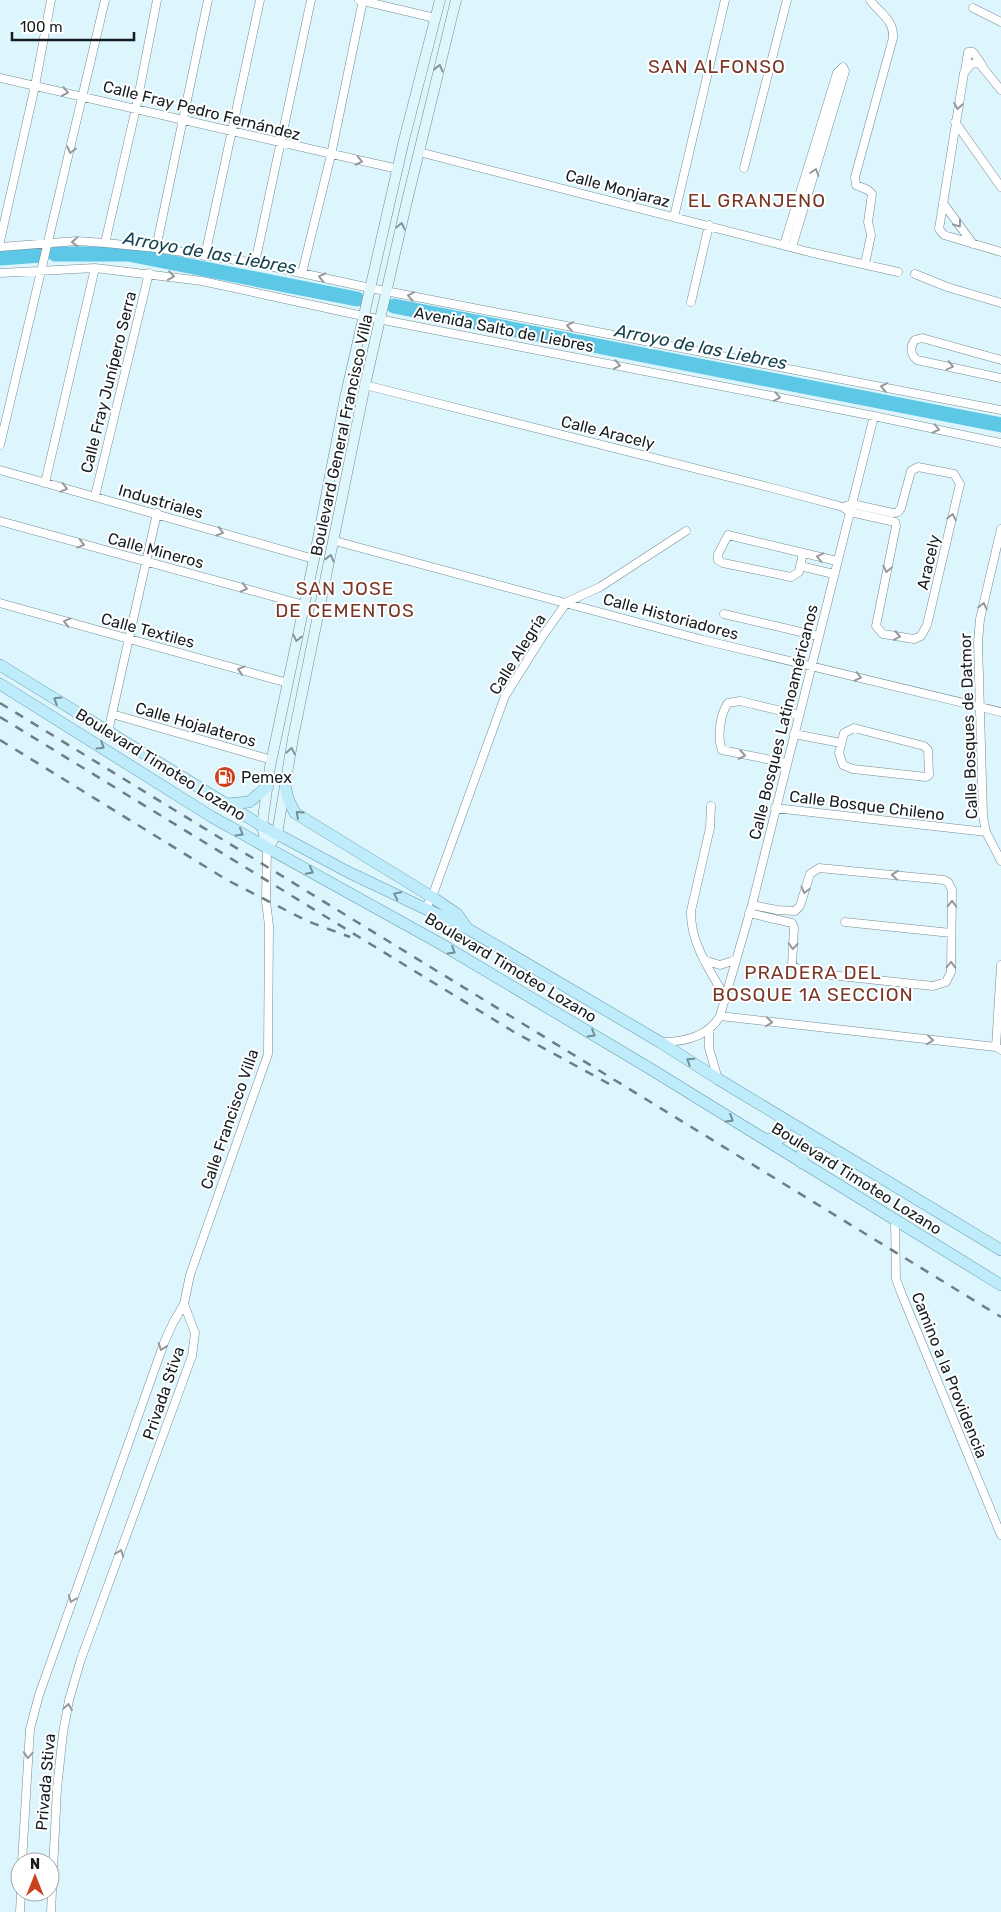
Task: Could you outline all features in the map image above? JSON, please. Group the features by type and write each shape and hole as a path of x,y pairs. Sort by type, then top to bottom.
{"main road":[{"name":"Boulevard General Francisco Villa","path":"267,848 262,826 272,760 364,312 440,0"},
{"name":"Boulevard General Francisco Villa","path":"267,848 277,834 285,785 365,384 456,0"},
{"name":"Boulevard Timoteo Lozano","path":"0,665 262,826 468,930 660,1042 1001,1250"},
{"name":"Boulevard Timoteo Lozano","path":"0,684 212,817 441,944 1001,1285"},
{"path":"285,785 288,799 295,813 457,914 468,930"},
{"path":"225,804 249,802 268,786"},
{"path":"762,1138 778,1140 784,1136 785,1128 779,1116"},
{"path":"802,1164 803,1144 820,1141"}],"street":[{"path":"0,241 35,86 51,0"},
{"path":"0,446 84,96 105,0"},
{"path":"105,243 136,108 157,0"},
{"path":"156,248 208,0"},
{"path":"205,256 260,0"},
{"path":"255,263 310,0"},
{"path":"302,273 331,155 362,0 435,18"},
{"path":"674,217 725,0"},
{"path":"744,168 787,0"},
{"path":"865,264 871,236 868,222 872,194 868,190 856,185 855,177 893,38 894,28 889,19 870,0"},
{"path":"973,8 1001,22"},
{"path":"1001,90 973,52 968,52 955,122 940,231 974,245 1001,252"},
{"path":"964,73 971,64 982,65"},
{"path":"844,67 845,72 837,103 788,246 828,100 838,69 844,67"},
{"name":"Calle Fray Pedro Fernández","path":"0,78 398,169"},
{"path":"828,100 837,103"},
{"path":"955,122 1001,186"},
{"name":"Calle Monjaraz","path":"419,152 788,246 898,272"},
{"path":"943,203 974,245"},
{"path":"691,302 709,226"},
{"name":"Avenida Salto de Liebres","path":"0,247 105,243 156,248 255,263 369,291 1001,410"},
{"name":"Avenida Salto de Liebres","path":"0,273 43,268 95,268 149,274 250,290 1001,443"},
{"path":"45,483 95,268"},
{"name":"Calle Fray Junípero Serra","path":"94,496 149,274"},
{"path":"915,274 947,287 1001,303"},
{"path":"1001,360 922,338 915,340 911,346 911,353 917,360 1001,378"},
{"name":"Calle Aracely","path":"365,384 843,507 850,512"},
{"name":"Calle Bosques Latinoaméricanos","path":"709,1030 720,1016 752,904 874,416"},
{"name":"Aracely","path":"850,512 895,522 896,526 876,626 883,634 914,640 921,636 927,625 960,484 959,479 954,474 918,467 911,471 898,512 893,513 852,504"},
{"name":"Industriales","path":"0,470 314,559"},
{"path":"843,507 852,504"},
{"path":"108,732 157,514"},
{"name":"Calle Mineros","path":"0,521 304,605"},
{"name":"Calle Bosques de Datmor","path":"1001,529 1000,542 978,632 977,656 982,802 986,832 1001,861"},
{"path":"567,602 600,587 686,531"},
{"path":"802,553 799,572 791,577 723,563 718,560 718,554 728,535 838,561"},
{"name":"Calle Historiadores","path":"335,541 703,640 1001,712"},
{"path":"800,566 834,574"},
{"name":"Calle Alegría","path":"425,909 432,898 505,696 567,602"},
{"name":"Calle Textiles","path":"0,603 288,683"},
{"path":"724,614 818,636"},
{"path":"786,763 722,750 719,738 725,708 728,703 740,701 798,715"},
{"name":"Calle Hojalateros","path":"112,714 272,760"},
{"path":"854,728 924,746 928,750 930,773 926,777 848,767 843,765 840,759 841,743 846,730 854,728"},
{"path":"794,734 841,743"},
{"path":"711,806 710,828 690,911 693,937 725,997"},
{"name":"Calle Bosque Chileno","path":"775,808 986,832"},
{"name":"Calle Francisco Villa","path":"184,1304 190,1275 268,1054 269,926 266,901 267,848"},
{"path":"749,913 792,923 794,928 792,962 796,970 933,986 946,982 950,978 952,890 948,882 944,880 819,868 810,874 800,906 795,911 752,904"},
{"path":"845,922 951,933"},
{"path":"704,960 720,965 735,960"},
{"path":"720,1016 998,1048 1001,965"},
{"path":"660,1042 685,1039 709,1030 708,1042 718,1079"},
{"name":"Camino a la Providencia","path":"895,1220 896,1279 1001,1535"},
{"name":"Privada Stiva","path":"23,1852 30,1729 39,1695 164,1343 173,1322 184,1304"},
{"name":"Privada Stiva","path":"51,1912 57,1788 69,1700 85,1650 192,1356 194,1333 184,1304"}],"waterway":[{"name":"Arroyo de las Liebres","path":"55,254 128,254 357,299"},
{"name":"Arroyo de las Liebres","path":"0,258 41,255"},
{"name":"Arroyo de las Liebres","path":"394,306 1001,425"}],"railway":[{"path":"0,703 1001,1317"},
{"path":"0,717 514,1032 613,1086"},
{"path":"0,740 227,880 307,921 350,937"}],"place":[{"name":"Pemex","path":"225,777"}],"district":[{"name":"SAN ALFONSO","path":"717,66"},
{"name":"EL GRANJENO","path":"757,200"},
{"name":"SAN JOSE DE CEMENTOS","path":"345,599"},
{"name":"PRADERA DEL BOSQUE 1A SECCION","path":"813,983"}]}
